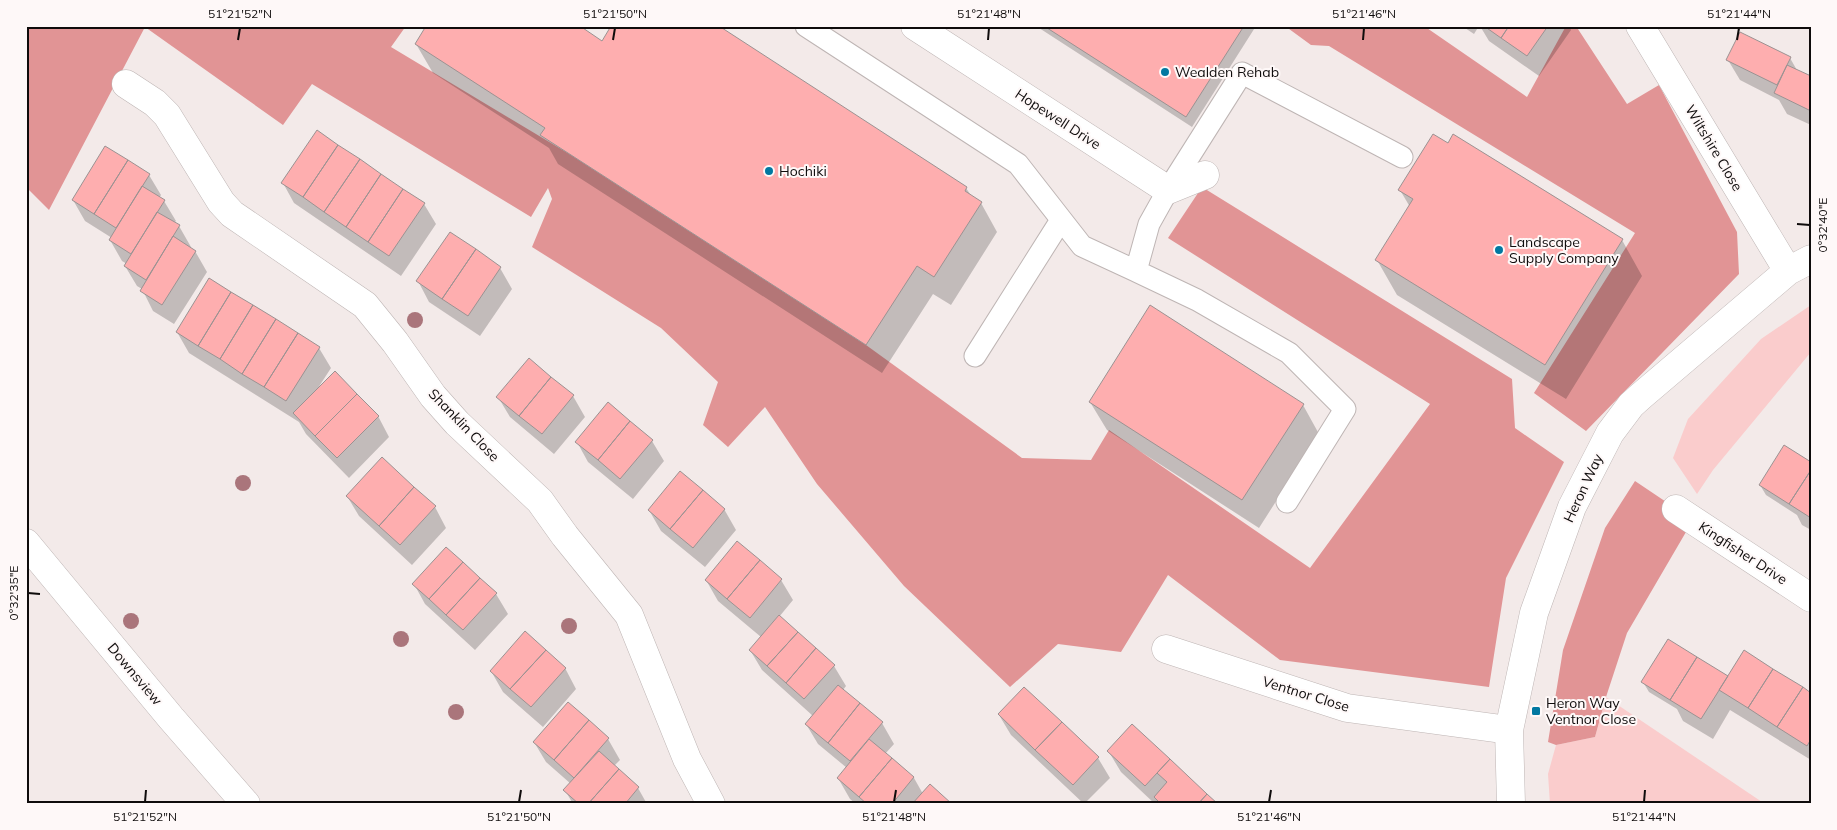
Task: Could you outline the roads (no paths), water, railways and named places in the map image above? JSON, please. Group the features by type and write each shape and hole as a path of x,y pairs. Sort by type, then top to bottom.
{"street":[{"name":"Hopewell Drive","path":"915,26 1168,190"},
{"name":"Wiltshire Close","path":"1640,26 1799,265"},
{"name":"Shanklin Close","path":"126,84 155,103 167,115 221,202 232,214 365,305 395,342 433,396 457,423 540,501 565,536 629,615 687,759 710,804"},
{"path":"1168,190 1205,175"},
{"name":"Heron Way","path":"1510,804 1508,730 1534,613 1572,506 1610,433 1631,405 1641,396 1799,265"},
{"name":"Kingfisher Drive","path":"1676,509 1811,598"},
{"name":"Downsview","path":"26,543 246,804"},
{"name":"Ventnor Close","path":"1166,649 1347,708 1508,730"}],"lane":[{"path":"806,26 1018,164 1082,246 1197,300 1289,353 1345,409 1287,502"},
{"path":"1136,271 1149,224 1168,190 1242,73 1402,158"},
{"path":"975,356 1061,220"}],"place":[{"name":"Wealden Rehab","path":"1165,72"},
{"name":"Hochiki","path":"769,171"},
{"name":"Landscape Supply Company","path":"1499,250"},
{"name":"Heron Way Ventnor Close","path":"1536,711"}]}
